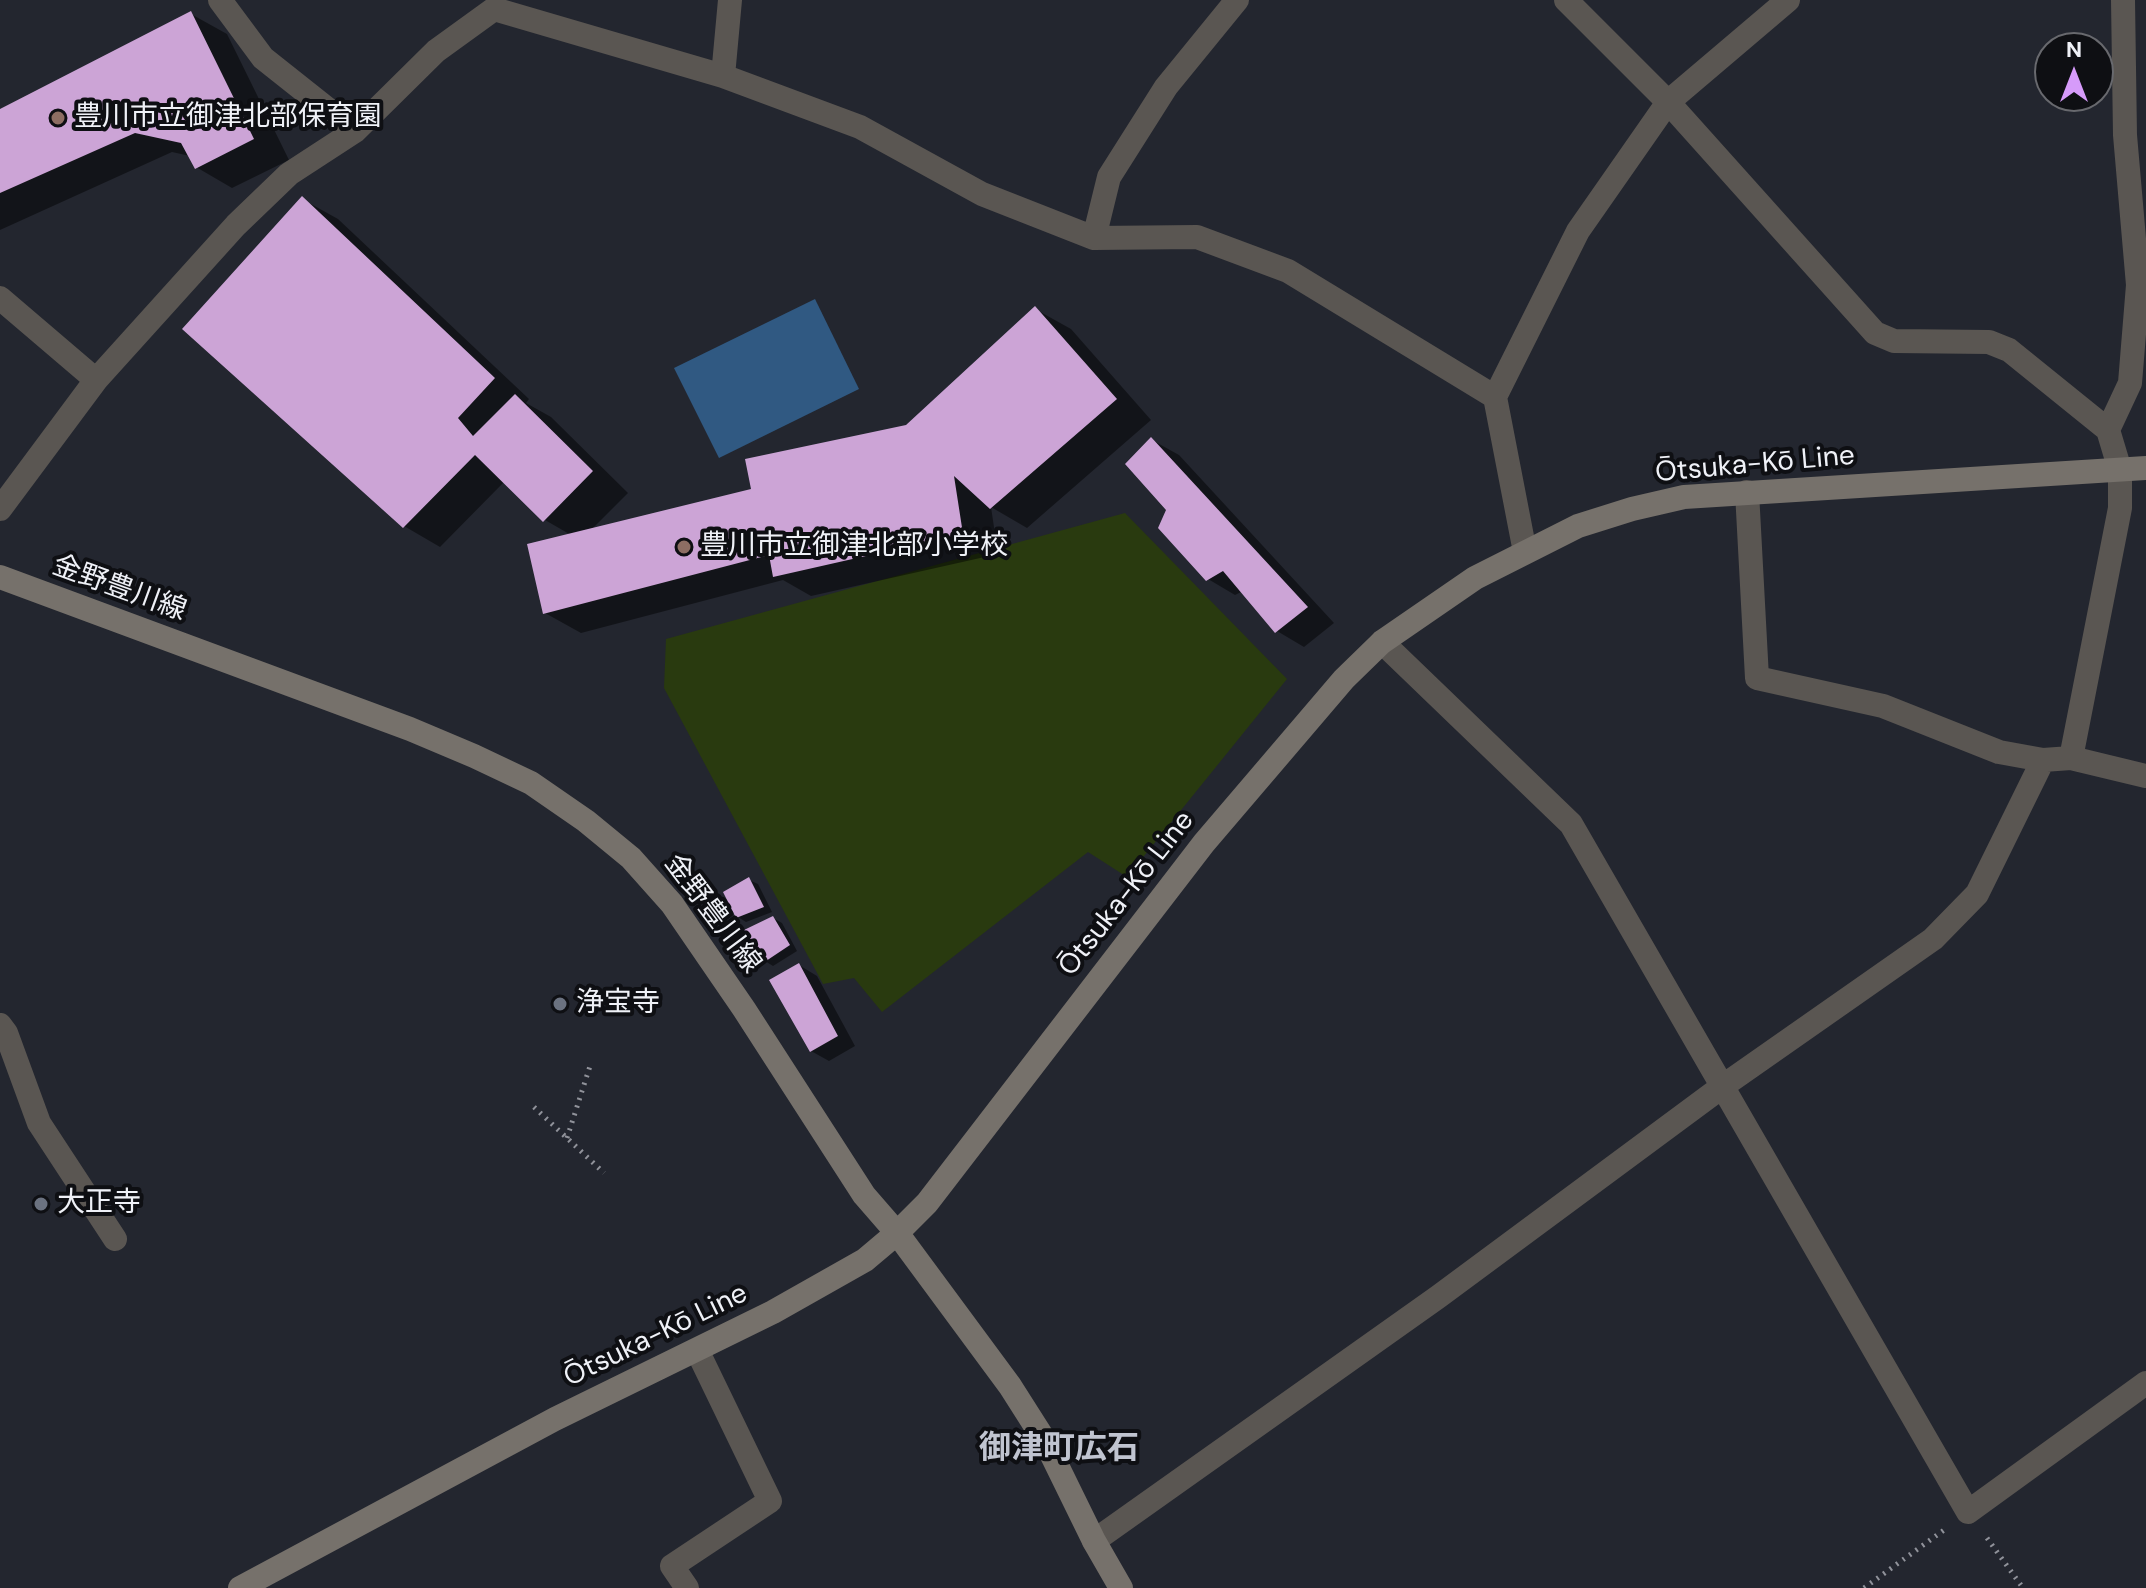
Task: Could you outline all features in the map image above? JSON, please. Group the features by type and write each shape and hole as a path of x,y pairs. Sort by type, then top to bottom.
{"main road":[{"name":"Ōtsuka-Kō Line","path":"240,1588 555,1419 773,1312 865,1260 927,1203 1204,843 1344,679 1382,642 1475,578 1578,526 1684,497 2146,468"},
{"name":"金野豊川線","path":"0,577 410,729 531,783 586,821 631,858 672,904 864,1195 897,1233 1010,1386 1045,1441 1121,1588"}],"street":[{"path":"220,0 263,58 355,131"},
{"path":"723,76 730,0"},
{"path":"1094,238 1109,177 1166,87 1237,0"},
{"path":"1566,0 1668,102 1875,333 1894,341 1989,342 2009,350 2108,430 2120,470 2120,508 2071,758"},
{"path":"1525,552 1495,397 1578,231 1668,102 1788,0"},
{"path":"2108,430 2130,383 2142,284 2125,135 2131,1"},
{"path":"0,509 96,380 236,225 289,174 355,131 436,51 492,5 723,76 860,127 982,194 1094,238 1197,237 1288,271 1495,397"},
{"path":"0,298 96,380"},
{"path":"1747,492 1757,678 1883,706 1999,752 2043,760 2071,758 2146,776"},
{"path":"1382,642 1571,824 1968,1512 2146,1383"},
{"path":"1094,1541 1438,1297 1723,1086 1933,939 1977,894 2043,760"},
{"path":"0,1025 6,1033 39,1123 115,1239"},
{"path":"687,1588 672,1566 770,1501 697,1350"}],"path":[{"path":"567,1138 590,1066"},
{"path":"534,1107 604,1173"},
{"path":"1864,1588 1968,1512 2023,1588"}],"green space":[{"path":"1125,513 1287,679 1127,877 1088,852 882,1012 854,978 823,984 664,688 666,639"}],"water":[{"path":"815,299 859,389 719,458 674,368"}],"building":[{"path":"191,11 254,139 195,169 181,143 135,133 0,193 0,109"},
{"path":"302,196 495,378 458,418 473,436 515,394 593,471 543,522 475,455 403,528 182,329"},
{"path":"1035,306 1117,399 990,509 954,476 963,534 773,577 769,555 543,614 527,544 751,489 745,459 906,425"},
{"path":"1151,437 1308,607 1275,633 1223,571 1206,581 1158,528 1166,510 1125,464"},
{"path":"749,877 764,907 736,918 723,892"},
{"path":"773,916 790,945 763,963 744,930"},
{"path":"799,963 838,1036 810,1052 769,980"}],"place":[{"name":"豊川市立御津北部保育園","path":"58,118"},
{"name":"豊川市立御津北部小学校","path":"684,547"},
{"name":"浄宝寺","path":"560,1004"},
{"name":"大正寺","path":"41,1204"}],"district":[{"name":"御津町広石","path":"1059,1450"}]}
